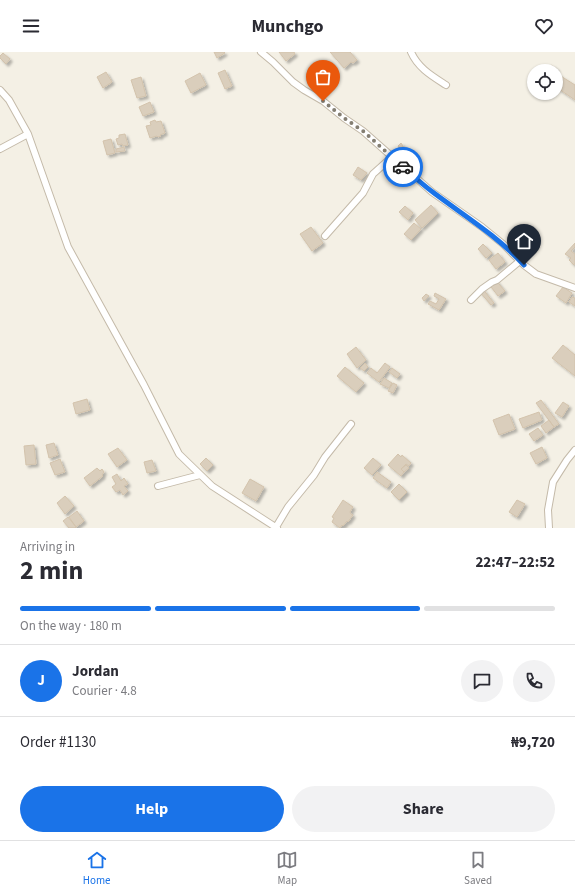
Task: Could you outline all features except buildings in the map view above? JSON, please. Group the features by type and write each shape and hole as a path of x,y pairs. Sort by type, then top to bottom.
{"street":[{"path":"261,52 293,82 323,101 363,131 432,192 504,244 524,265 536,274 575,288"},
{"path":"411,52 419,65 430,75 446,85"},
{"path":"0,90 9,100 25,127 68,248 144,385 179,454 212,486 277,528 288,507 314,475 325,457 351,424"},
{"path":"0,148 28,134"},
{"path":"325,236 363,193 373,174 392,157"},
{"path":"471,300 482,289 497,280 520,261"},
{"path":"549,528 548,510 553,482 575,450"},
{"path":"158,486 200,474"}],"way so far":[{"path":"323,101 363,131 403,167"}],"route":[{"path":"403,167 432,192 504,244 524,265"}]}
